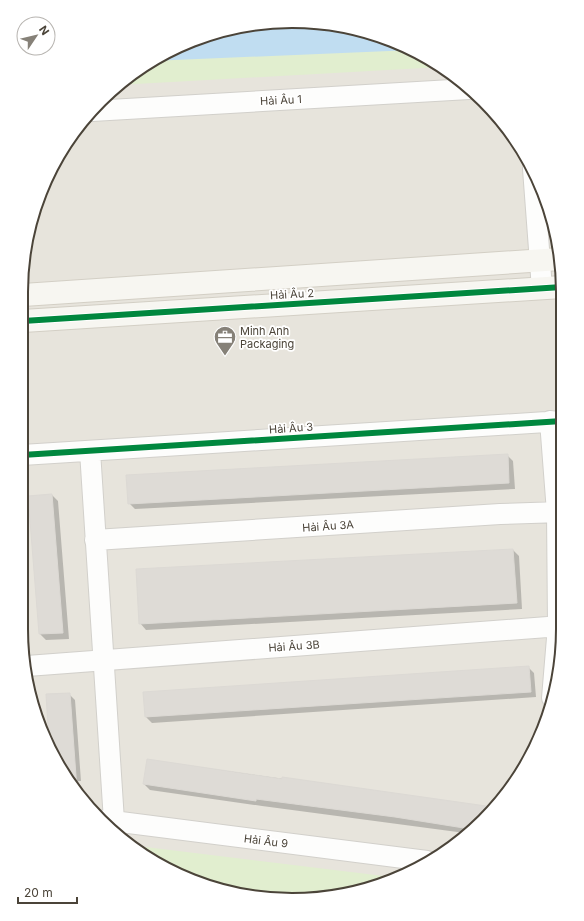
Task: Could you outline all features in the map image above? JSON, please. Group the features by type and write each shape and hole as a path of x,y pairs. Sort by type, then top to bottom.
{"street":[{"name":"Hải Âu 1","path":"100,111 461,89"},
{"path":"538,197 550,260 552,288"},
{"name":"Hải Âu 2","path":"28,295 550,260"},
{"name":"Hải Âu 2","path":"28,321 552,288"},
{"name":"Hải Âu 3","path":"28,456 556,421"},
{"path":"90,451 103,660 109,819"},
{"name":"Hải Âu 3A","path":"96,540 556,512"},
{"name":"Hải Âu 3B","path":"30,666 556,626"},
{"name":"Hải Âu 9","path":"111,821 420,860"}],"shaded area":[{"path":"292,28 326,30 344,33 393,48 439,72 479,105 512,145 529,175 542,207 551,240 554,258 556,292 556,629 554,663 551,681 542,714 529,746 512,776 479,816 439,849 409,866 377,879 344,888 326,891 292,893 258,891 224,884 175,866 145,849 105,816 83,790 63,761 42,714 33,681 29,646 28,292 30,258 33,240 42,207 55,175 72,145 105,105 145,72 191,48 240,33 258,30"}],"green space":[{"path":"292,28 326,30 360,37 393,48 432,68 129,84 145,72 160,63 207,42 240,33 258,30"},
{"path":"142,847 385,876 360,884 326,891 292,893 258,891 224,884 191,873 160,858"}],"water":[{"path":"292,28 326,30 344,33 377,42 399,51 165,60 191,48 224,37 258,30"}],"building":[{"path":"508,454 509,483 128,504 126,475"},
{"path":"52,494 63,633 39,634 28,496"},
{"path":"513,549 517,603 139,624 136,569"},
{"path":"529,666 531,692 145,717 143,692"},
{"path":"70,693 76,782 63,761 48,731 46,694"},
{"path":"147,759 282,779 282,777 487,806 479,816 465,828 395,817 256,799 256,801 143,784"}],"cycle path":[{"path":"28,321 556,287"},
{"path":"28,455 556,421"}],"place":[{"name":"Minh Anh Packaging","path":"225,356"}]}
